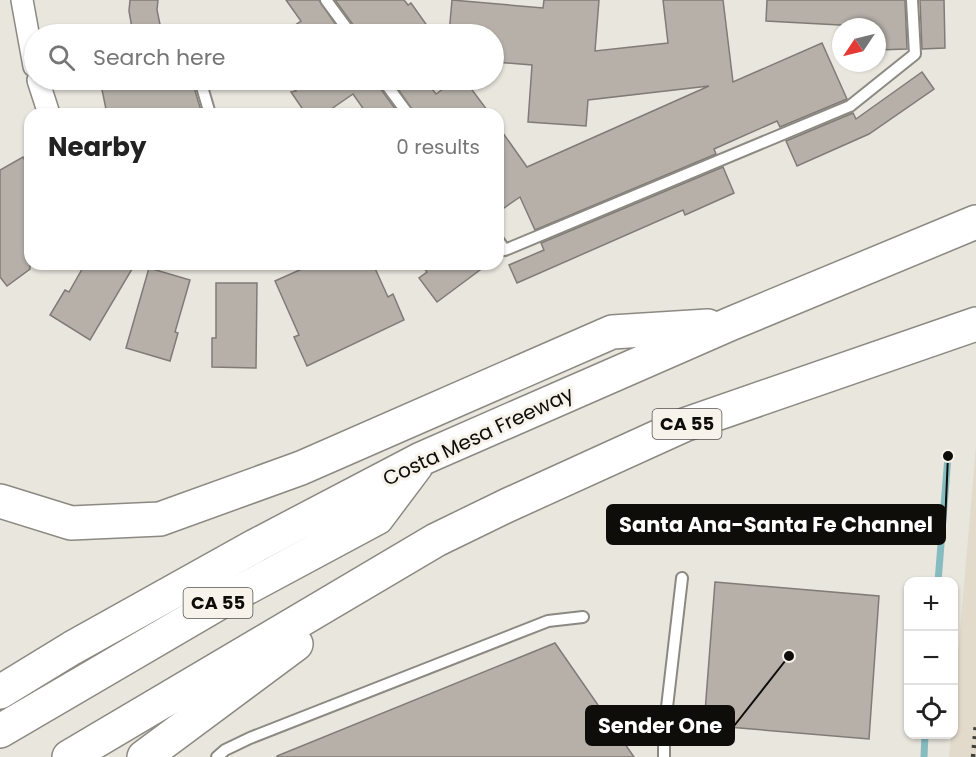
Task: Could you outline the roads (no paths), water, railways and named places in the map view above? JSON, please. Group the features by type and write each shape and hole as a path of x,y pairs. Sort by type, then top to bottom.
{"highway":[{"name":"Costa Mesa Freeway","path":"0,692 72,648 235,557 421,459 730,324 966,226"},
{"path":"0,501 71,523 160,519 302,468 612,332 730,324"},
{"name":"CA 55","path":"69,757 436,540 508,505 684,425 962,329"},
{"name":"CA 55","path":"0,731 224,600 377,518 421,459"},
{"path":"144,757 436,540"}],"street":[{"path":"22,0 26,24"},
{"path":"41,90 47,108"}],"lane":[{"path":"326,0 344,24"},
{"path":"504,249 850,106 915,54 912,0"},
{"path":"203,90 208,108"},
{"path":"390,90 404,108"},
{"path":"664,757 664,733 682,578"},
{"path":"217,757 225,750 250,738 548,621 583,617"}],"waterway":[{"path":"938,577 948,456"},
{"path":"924,757 925,739"}],"railway":[{"path":"973,757 976,723"}],"place":[{"name":"Santa Ana-Santa Fe Channel","path":"948,456"},
{"name":"Sender One","path":"789,656"}]}
